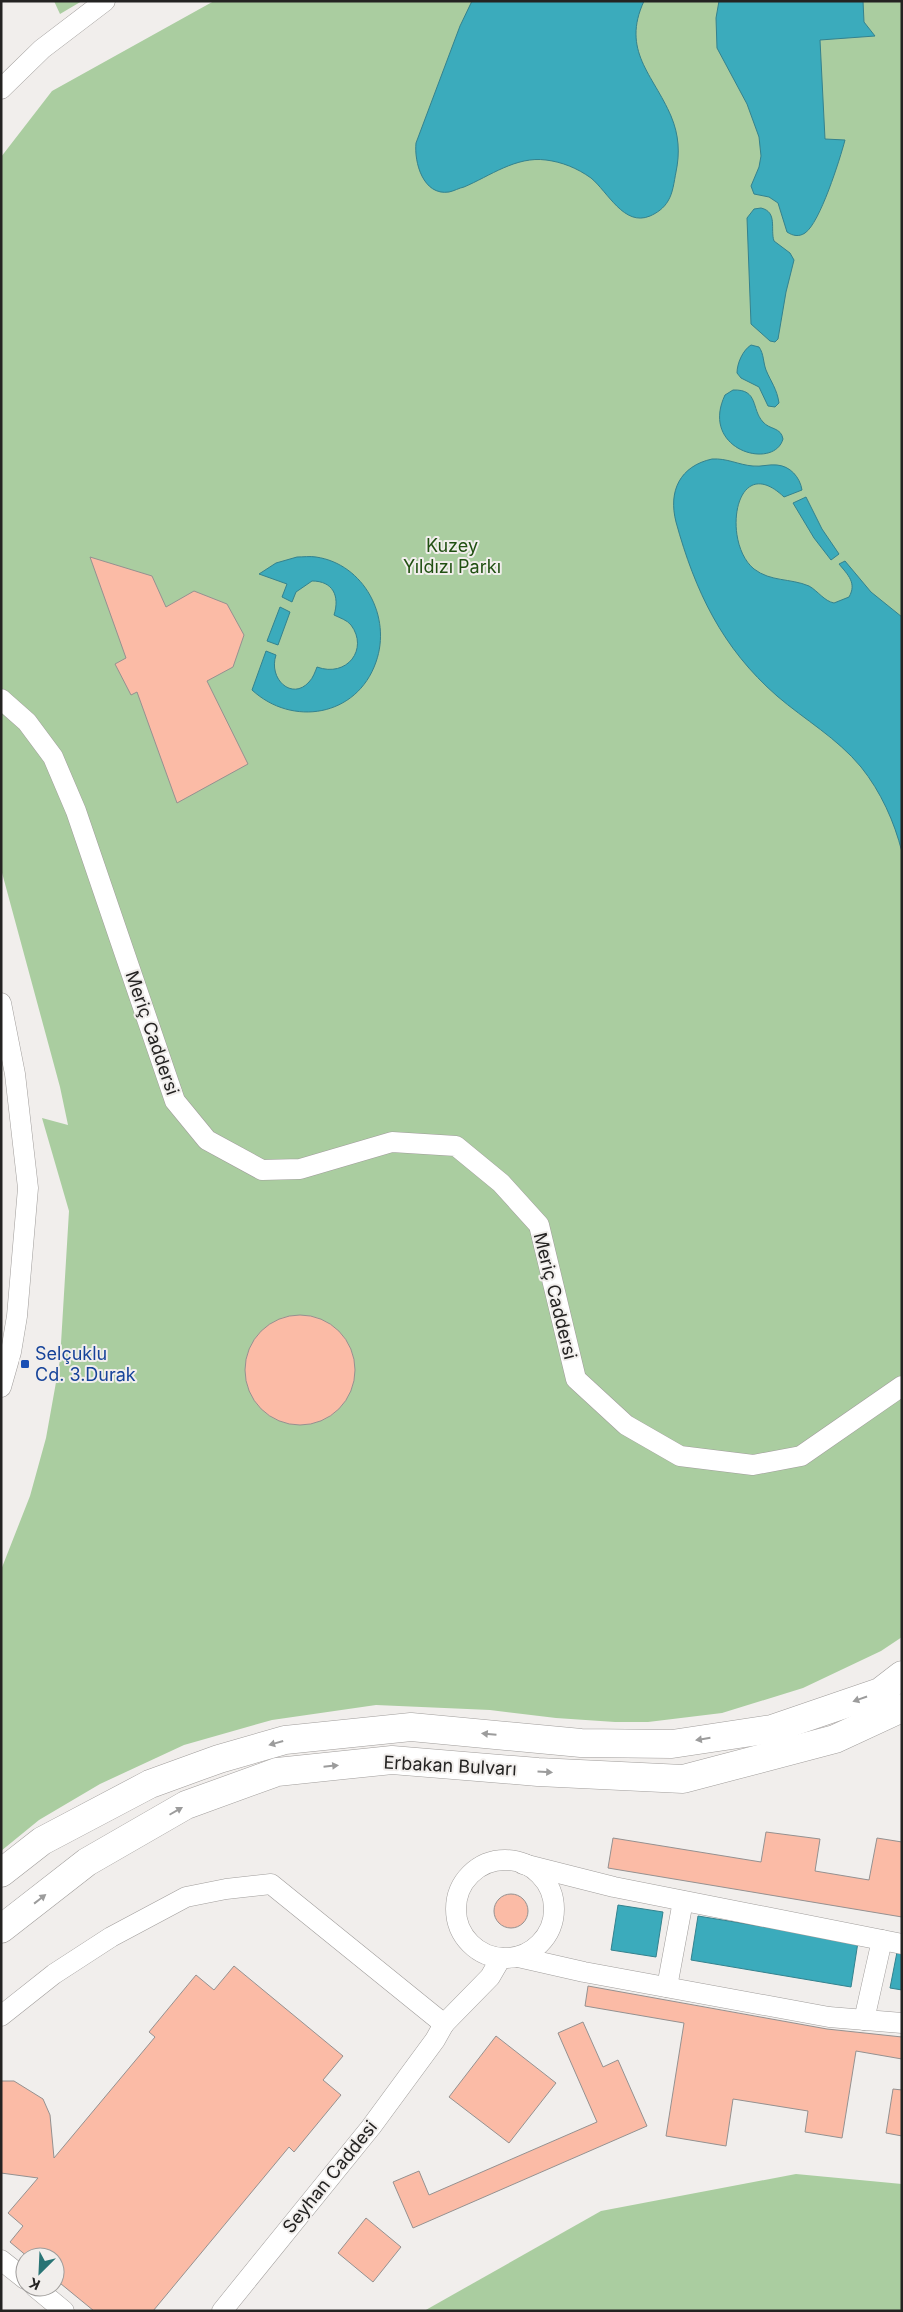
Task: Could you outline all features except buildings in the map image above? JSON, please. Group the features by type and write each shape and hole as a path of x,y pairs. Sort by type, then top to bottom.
{"highway":[{"name":"Erbakan Bulvarı","path":"1,1873 42,1841 150,1784 219,1759 285,1740 411,1727 581,1743 672,1744 772,1728 880,1692 902,1675"},
{"name":"Erbakan Bulvarı","path":"1,1929 87,1862 186,1805 277,1772 392,1760 538,1772 683,1779 835,1739 902,1708"}],"street":[{"path":"1,89 42,50 105,1"},
{"name":"Meriç Caddersi","path":"1,699 27,722 53,757 76,811 175,1101 207,1140 262,1170 300,1170 392,1142 456,1146 501,1184 539,1226 576,1379 626,1425 680,1456 753,1464 801,1456 902,1386"},
{"path":"1,1003 15,1074 28,1188 17,1316 11,1352 1,1387"},
{"path":"902,1944 614,1887 512,1861 496,1861 482,1866 469,1876 461,1888 457,1904 457,1919 463,1934 473,1946 486,1954 829,2017 902,2023"},
{"path":"510,1957 533,1950 545,1938 553,1922 554,1906 550,1889 541,1875 523,1864"},
{"path":"1,2016 54,1974 111,1937 186,1898 226,1889 271,1884 440,2032"},
{"path":"667,1987 683,1901"},
{"path":"864,2020 882,1940"},
{"name":"Seyhan Caddesi","path":"222,2311 371,2127 440,2032 510,1957"},
{"path":"1,2260 15,2271"},
{"path":"47,2297 64,2311"}],"green space":[{"path":"54,1 82,1 60,14"},
{"name":"Kuzey Yıldızı Parkı","path":"214,1 902,1 902,1637 881,1651 803,1688 722,1713 648,1722 615,1722 556,1718 490,1710 376,1705 272,1720 184,1745 100,1784 39,1820 1,1851 1,1570 30,1496 46,1438 60,1360 69,1211 42,1118 68,1125 60,1087 1,869 1,157 52,91"},
{"path":"796,2174 902,2184 902,2311 424,2311 601,2211"}],"water":[{"path":"472,1 644,1 638,19 636,34 638,48 642,62 671,116 678,144 677,165 670,198 658,212 641,218 632,217 624,213 586,174 558,162 546,160 524,161 514,164 449,192 440,192 433,189 427,183 419,168 416,143 460,26"},
{"path":"719,1 863,1 864,22 875,36 820,40 825,139 845,140 834,175 817,217 811,227 800,235 787,232 778,203 769,197 754,194 751,186 759,167 761,156 759,137 747,104 717,48 716,18"},
{"path":"761,208 770,213 772,217 774,241 790,253 794,260 778,339 775,342 770,341 751,324 747,218 754,209"},
{"path":"751,345 759,347 762,352 766,370 778,398 779,403 775,407 768,406 759,387 741,378 737,373 741,357"},
{"path":"733,390 747,393 751,396 759,417 763,422 780,432 783,439 777,449 766,453 754,454 741,450 730,442 722,430 720,414 725,395"},
{"path":"712,459 753,466 782,466 794,473 801,485 802,490 784,497 767,485 754,485 744,492 738,505 736,522 738,540 744,556 754,569 767,576 809,586 834,603 849,597 851,592 852,583 839,564 845,561 871,592 902,617 902,852 886,807 875,786 861,767 842,747 777,696 758,678 726,638 702,595 692,572 676,522 674,500 675,490 684,474 701,462"},
{"path":"806,497 822,529 839,554 831,560 814,538 793,503"},
{"path":"297,557 316,557 333,562 348,570 360,581 370,595 377,611 380,628 380,645 376,662 367,681 354,695 339,705 322,711 304,712 286,709 268,702 252,690 266,651 276,655 274,664 278,679 283,685 296,689 309,682 317,667 328,669 346,665 356,652 358,643 351,625 334,615 336,602 330,587 312,581 296,592 292,602 282,597 287,584 259,574 276,563"},
{"path":"280,607 290,612 278,645 267,641"},
{"path":"618,1905 663,1912 656,1957 611,1950"},
{"path":"698,1916 858,1942 851,1987 691,1960"},
{"path":"898,1947 902,1947 902,1990 890,1988"}],"place":[{"name":"Selçuklu Cd. 3.Durak","path":"25,1364"}]}
